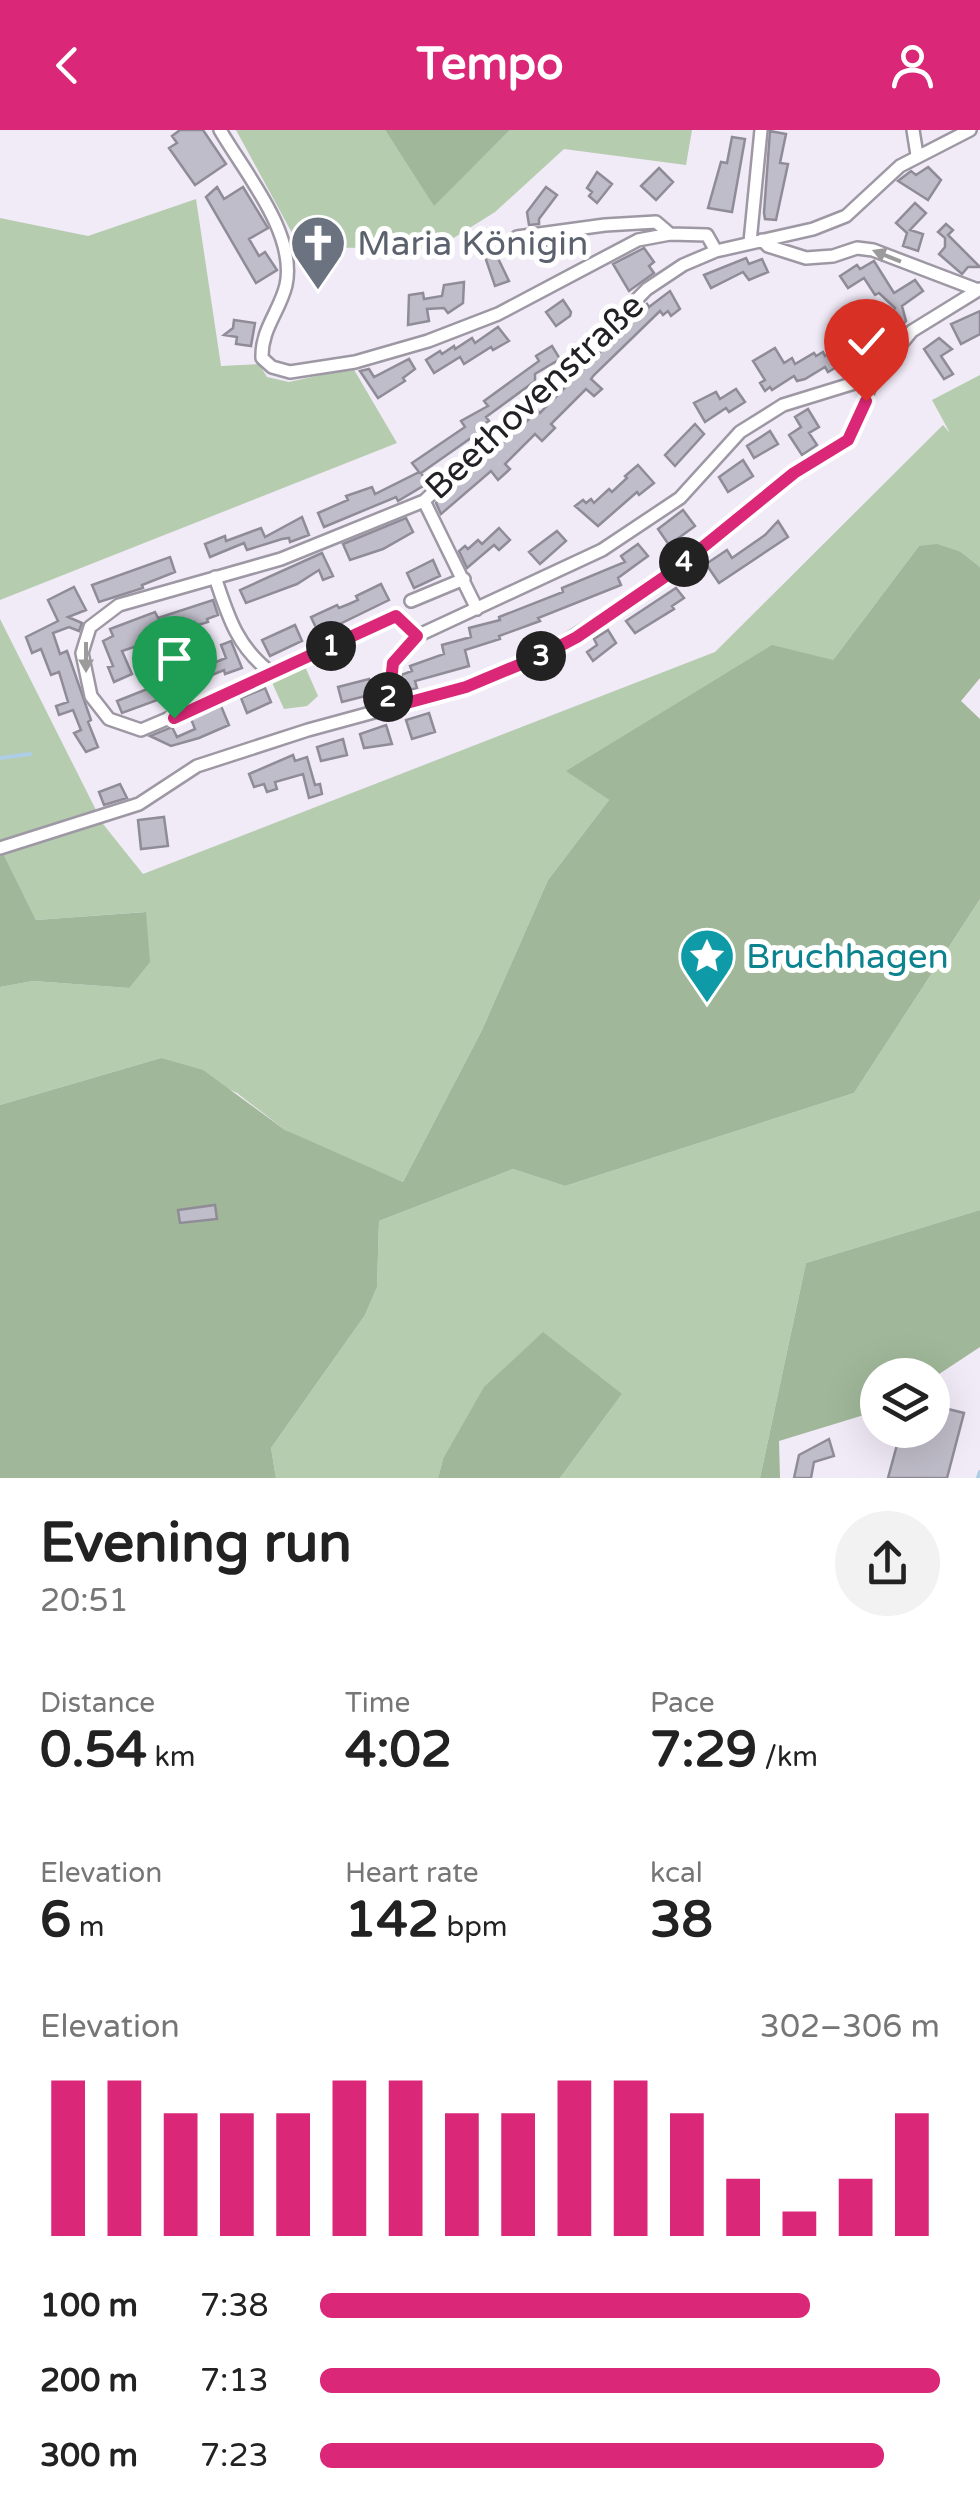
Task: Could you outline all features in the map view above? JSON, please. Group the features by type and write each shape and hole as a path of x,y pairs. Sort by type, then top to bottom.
{"street":[{"path":"220,130 287,249 285,290 270,318 262,358 272,367 290,372 355,362 428,341 498,314 638,240 670,234 706,236 716,251"},
{"path":"761,130 756,241 806,258 833,256 857,248 874,250 979,290"},
{"path":"913,130 917,155"},
{"name":"Beethovenstraße","path":"417,636 396,616 142,730 110,719 91,696 82,653 90,627 119,605 281,559 424,501 648,289 683,266 716,251 812,230 846,216 900,166 970,130"},
{"path":"517,238 656,222 670,234"},
{"path":"0,848 138,804 198,766 466,687 545,654 619,610 794,473 848,440 874,377 912,331 979,290"},
{"path":"388,708 393,663 417,636 602,550 680,498 740,432 783,405 874,377"},
{"path":"424,501 477,609"},
{"path":"215,577 229,619 252,659 273,674"},
{"path":"411,601 464,579"}],"green space":[{"path":"236,130 385,130 434,205 510,130 692,130 686,165 564,149 495,212 436,249 294,247 292,233"},
{"path":"385,130 510,130 434,206"},
{"path":"196,199 221,366 259,364 267,377 289,382 353,368 397,443 0,600 0,218 88,236"},
{"path":"980,375 980,567 961,552 919,546 833,660 567,771 609,800 548,880 482,1030 403,1182 305,1141 237,1093 161,1058 0,1105 0,987 33,981 129,988 145,912 36,920 4,855 0,856 0,619 103,824 143,874 715,652 943,425 950,433 932,400"},
{"path":"937,544 961,552 980,567 980,678 961,701 980,719 980,899 854,1093 565,1186 513,1169 379,1221 377,1287 365,1315 271,1448 276,1478 0,1478 0,1105 161,1058 203,1070 285,1130 403,1182 482,1030 548,880 609,800 566,771 772,645 833,660 919,546"},
{"path":"303,662 318,696 307,706 284,709 270,678"},
{"path":"4,855 36,920 146,912 150,962 129,988 33,981 0,987 0,856"},
{"path":"980,899 980,1210 806,1263 760,1478 560,1478 622,1394 443,1459 438,1478 276,1478 271,1448 365,1315 377,1287 379,1221 513,1169 565,1186 854,1093"},
{"path":"980,1210 980,1347 950,1367 950,1358 860,1358 860,1416 779,1441 780,1478 760,1478 806,1263"},
{"path":"543,1332 622,1394 560,1478 438,1478 443,1459 484,1387"}],"building":[{"path":"180,130 203,130 226,164 195,185 169,148 177,143 172,136"},
{"path":"770,131 786,134 780,163 788,164 776,220 765,219 764,213"},
{"path":"732,137 745,139 732,212 708,208 721,162 727,163"},
{"path":"928,167 941,180 928,200 898,181 911,171 916,175"},
{"path":"659,168 673,182 656,200 641,186"},
{"path":"597,172 612,184 597,203 587,188"},
{"path":"217,187 224,199 243,187 268,228 249,239 259,256 265,252 277,270 256,283 206,197"},
{"path":"546,187 557,195 539,224 529,225 527,212"},
{"path":"915,203 926,213 910,230 923,234 918,251 903,246 907,233 896,223"},
{"path":"946,224 953,230 948,235 980,267 968,267 962,274 939,254 945,247 945,238 938,232"},
{"path":"572,239 574,254 549,261 547,243"},
{"path":"493,248 509,281 495,286 483,251"},
{"path":"644,248 654,262 649,266 654,273 629,291 613,264"},
{"path":"746,258 749,264 762,259 768,272 749,280 743,272 711,288 704,275"},
{"path":"874,261 894,293 915,280 923,291 902,306 906,321 883,345 880,323 895,308 879,293 875,295 864,278 848,288 840,276 857,265 860,269"},
{"path":"464,282 463,303 448,313 444,308 427,309 429,321 408,325 409,295 423,293 424,299 442,296 444,285"},
{"path":"670,291 680,309 671,316 668,311 663,315 660,311 594,375 591,379 602,389 594,396 586,389 551,424 555,428 542,441 535,434 505,464 510,469 498,480 491,471 441,514 436,503 540,413 647,304 649,307"},
{"path":"563,300 570,316 556,326 546,312"},
{"path":"980,311 980,334 961,344 951,324"},
{"path":"234,320 255,323 251,346 236,344 237,337 224,335 233,328"},
{"path":"498,327 509,341 464,364 460,357 434,373 426,360 472,338 475,343"},
{"path":"862,333 876,356 859,366 854,357 828,372 825,367 797,381 794,376 772,390 770,387 765,391 760,383 765,380 753,361 775,348 784,363 792,358 795,364 814,353 816,356 823,352 825,356 836,349 839,355 857,344 854,338"},
{"path":"939,338 952,349 941,356 953,374 944,379 924,349"},
{"path":"552,346 560,359 535,374 535,381 486,417 489,421 476,429 478,433 421,473 428,483 398,501 396,497 324,527 318,513 348,500 346,496 372,487 375,494 419,472 412,463 465,427 461,421 488,406 484,401 539,361 536,356"},
{"path":"409,359 415,369 403,378 405,381 378,398 360,371 369,369 374,377"},
{"path":"736,389 745,402 729,412 726,408 705,422 694,403 716,392 720,399"},
{"path":"808,409 819,427 809,433 817,445 802,455 789,435 801,427 795,417"},
{"path":"695,424 704,434 675,466 665,455"},
{"path":"770,431 778,444 754,458 747,446"},
{"path":"743,460 753,476 728,492 719,477"},
{"path":"638,465 654,483 639,495 637,492 598,526 575,506 583,500 586,503 591,499 594,503 609,489 612,492"},
{"path":"683,510 695,526 669,545 658,529"},
{"path":"302,517 309,535 290,542 289,538 282,539 247,550 244,543 210,557 205,544 261,528 265,537"},
{"path":"406,518 413,532 383,549 350,560 343,544"},
{"path":"778,521 788,537 719,583 706,564 727,550 732,558"},
{"path":"499,528 510,540 499,550 494,545 467,568 459,551 478,540 482,544"},
{"path":"557,531 566,541 540,564 529,552"},
{"path":"638,544 648,556 618,578 621,585 538,618 540,621 499,636 500,639 465,650 469,666 415,681 417,688 406,691 401,675 412,671 410,666 444,654 442,645 471,637 469,628 500,620 499,617 625,562 621,556"},
{"path":"322,553 333,576 323,580 319,570 297,584 246,603 240,590"},
{"path":"170,557 175,572 142,585 143,588 99,602 92,585"},
{"path":"433,560 440,576 414,588 407,573"},
{"path":"381,584 389,600 319,634 311,617 358,600 356,596"},
{"path":"74,587 86,610 68,617 82,623 79,631 69,627 53,633 60,654 67,651 91,720 88,722 98,747 86,752 74,733 81,730 73,710 59,715 56,706 68,702 59,672 51,675 41,649 32,653 26,637 58,621 48,600"},
{"path":"676,588 684,598 672,606 674,609 635,633 626,621"},
{"path":"213,600 218,615 207,619 208,622 168,630 165,624 140,636 143,644 122,651 132,674 114,682 108,667 113,666 103,641 113,636 110,629 155,612 158,618"},
{"path":"295,625 302,641 270,656 262,640"},
{"path":"608,630 616,643 593,661 587,652 597,645 594,639"},
{"path":"231,641 242,668 225,674 224,670 122,713 117,701 226,658 221,645"},
{"path":"369,679 373,694 342,702 338,687"},
{"path":"265,688 271,702 247,713 241,698"},
{"path":"221,706 229,725 199,738 171,746 150,736 172,727 177,737 195,729 191,719"},
{"path":"429,713 435,732 412,739 406,720"},
{"path":"386,725 392,744 364,748 360,734"},
{"path":"343,739 347,755 321,761 317,747"},
{"path":"293,755 295,761 307,757 315,785 320,784 322,794 309,798 303,774 275,782 277,789 267,792 264,784 254,787 249,774"},
{"path":"120,784 127,798 104,805 99,792"},
{"path":"164,817 168,846 141,849 138,820"},
{"path":"215,1205 217,1219 180,1223 178,1210"},
{"path":"950,1410 964,1413 947,1478 888,1478 896,1448 950,1448"},
{"path":"829,1439 834,1456 814,1462 811,1478 794,1478 799,1455"}],"waterway":[{"path":"0,758 30,754"},
{"path":"978,1478 980,1472"}],"place":[{"name":"Maria Königin","path":"318,292"},
{"name":"Bruchhagen","path":"707,1005"}],"route":[{"path":"174,718 396,616 417,636 393,663 388,708 466,687 545,654 643,593 794,473 848,440 866,401"}]}
